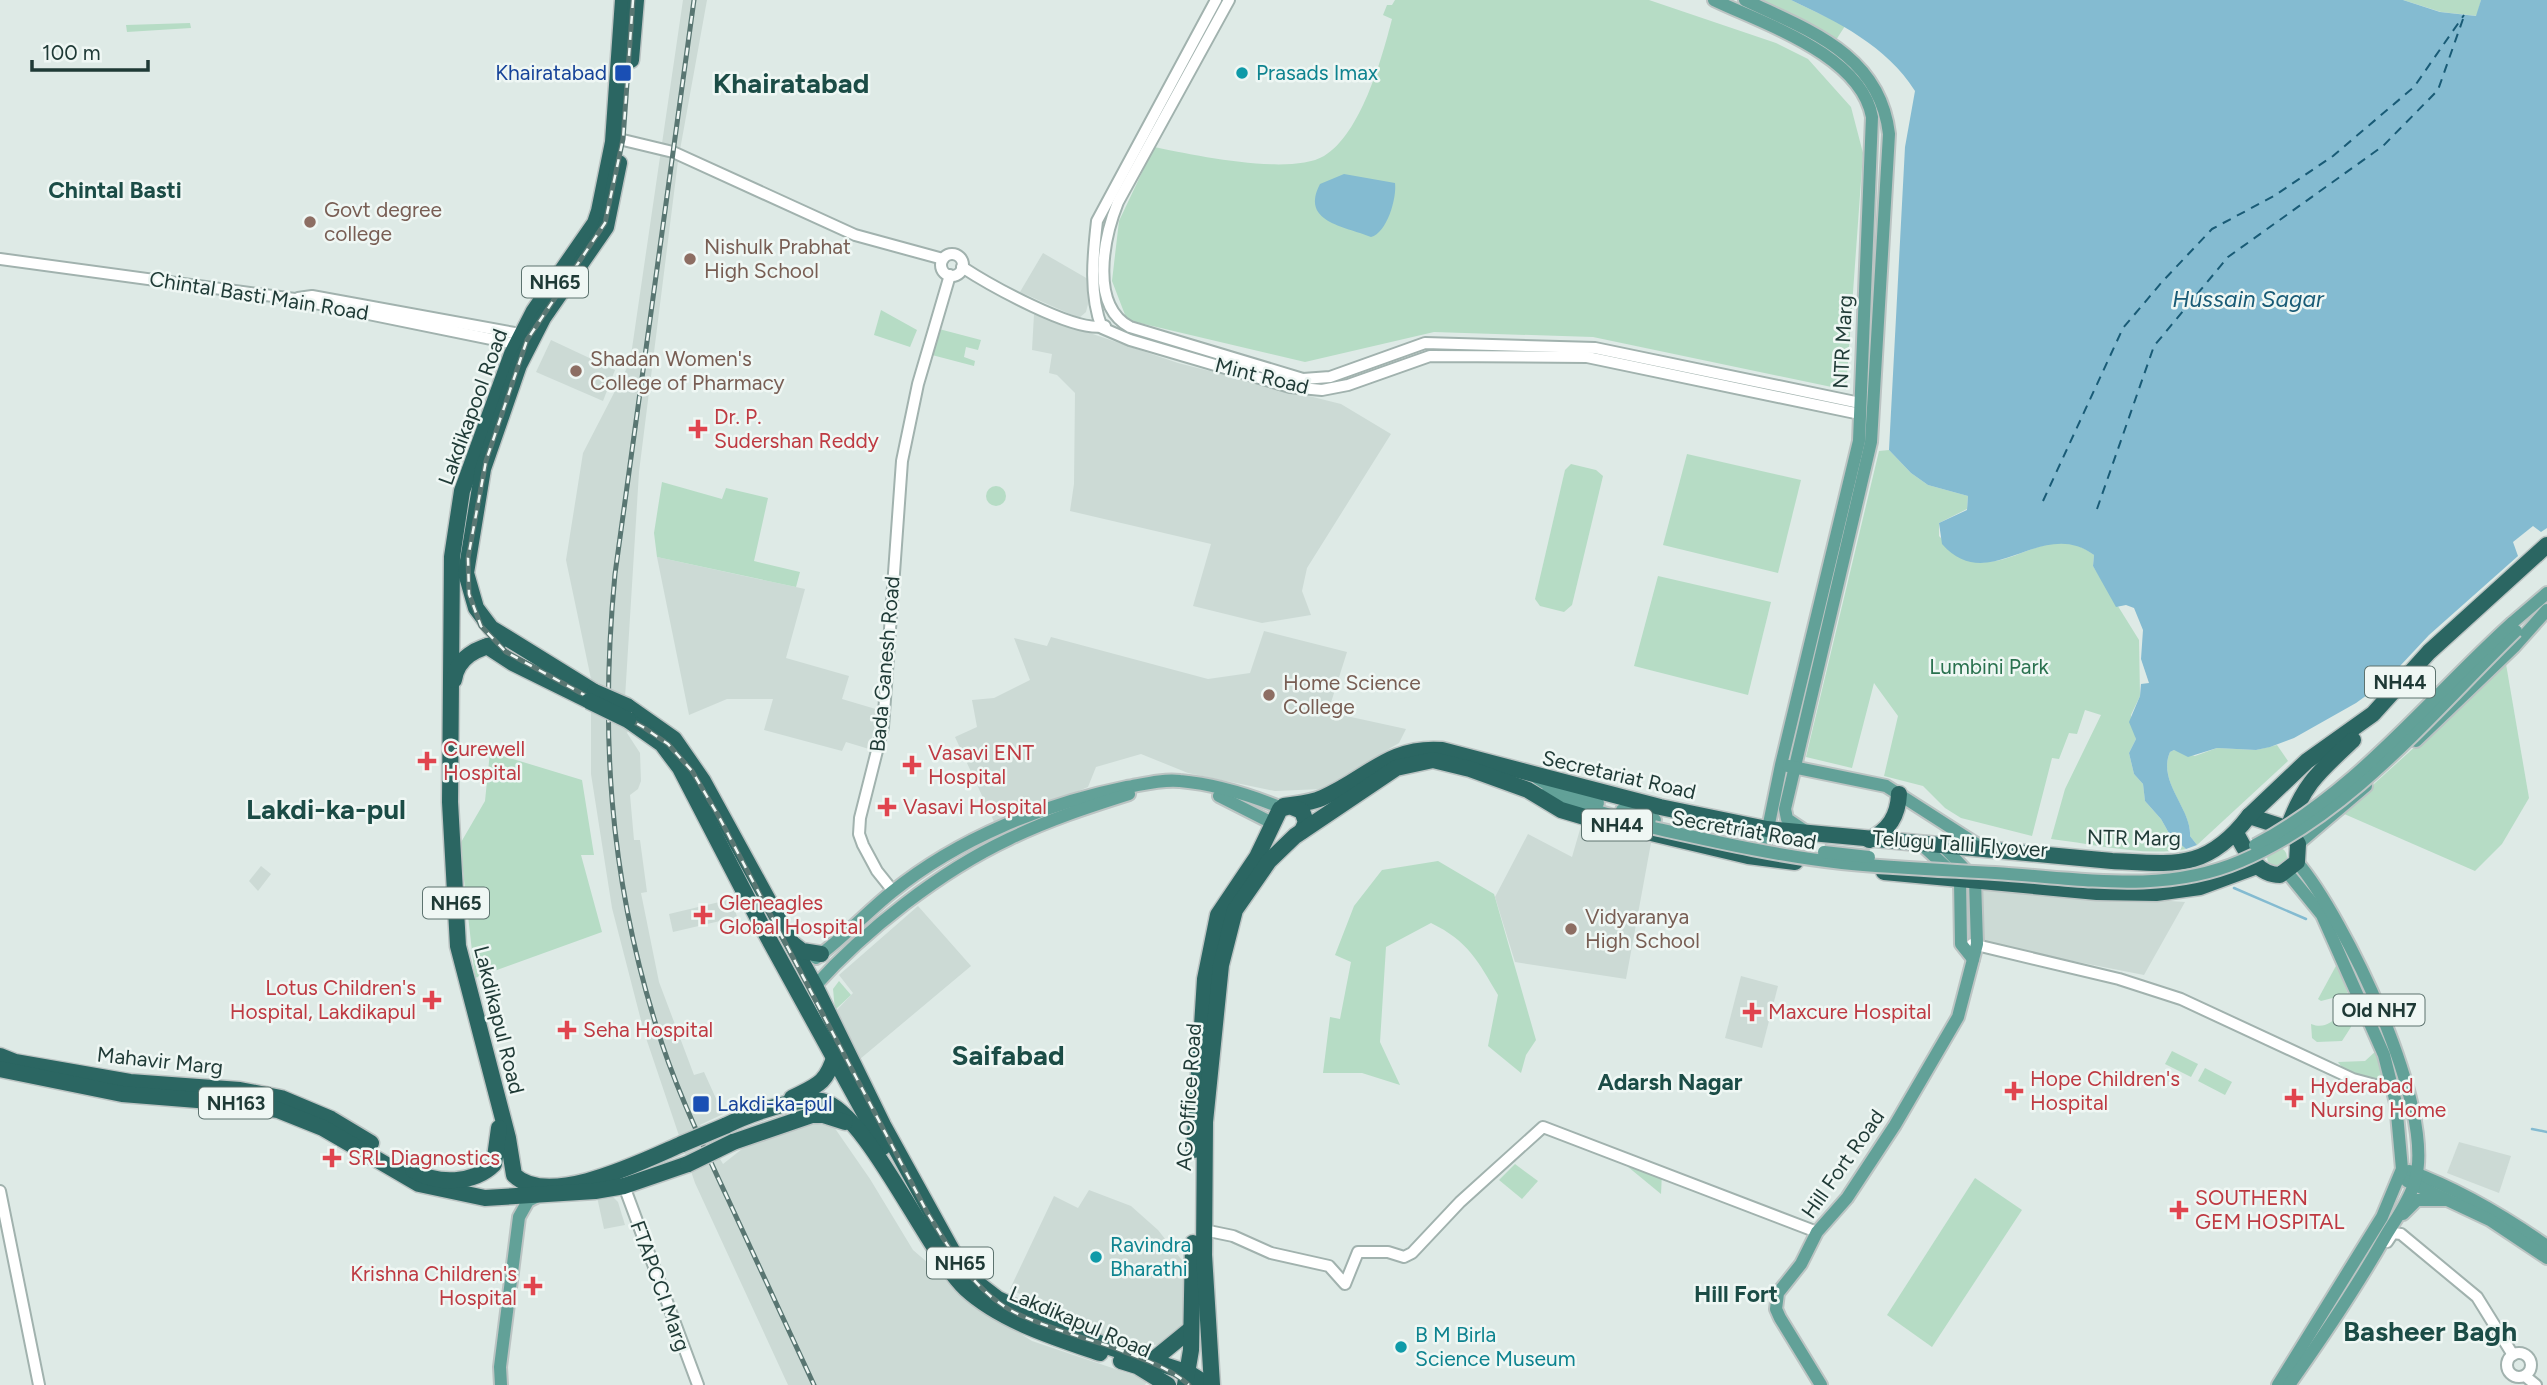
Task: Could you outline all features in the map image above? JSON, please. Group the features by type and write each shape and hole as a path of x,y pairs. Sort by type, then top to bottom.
{"highway":[{"name":"Lakdikapool Road","path":"474,517 493,438 526,348 595,223 612,142 624,0"},
{"name":"Lakdikapool Road","path":"452,557 462,491 518,339 606,227 623,141 636,0"},
{"name":"Lakdikapul Road","path":"474,517 466,573 476,608 491,628 591,696"},
{"name":"NH44","path":"2249,816 2307,761 2373,714 2428,652 2547,545"},
{"name":"NH44","path":"2288,828 2299,796 2322,768 2547,555"},
{"name":"Lakdikapul Road","path":"452,557 450,799 458,946 514,1175 540,1192 602,1190 624,1186 688,1164 733,1142 812,1115 836,1118 854,1126"},
{"path":"452,607 466,620 472,618 476,608"},
{"name":"NH65","path":"453,686 461,662 472,652 487,646 512,643"},
{"name":"Lakdikapul Road","path":"487,646 513,663 654,723 680,745 703,781 815,986 839,1035 884,1149"},
{"name":"Lakdikapul Road","path":"627,713 662,744 680,768 834,1060 952,1274 988,1306 1067,1341 1137,1366 1168,1385"},
{"name":"Secretariat Road","path":"1321,799 1396,754 1423,749 1442,750 1530,783 1767,830 1921,844"},
{"name":"Secretriat Road","path":"1298,834 1378,779 1416,761 1449,763 1530,783 1561,810 1654,836 1762,858 1967,880"},
{"path":"1869,840 1882,833 1895,816 1899,794"},
{"path":"1321,799 1320,808 1327,815"},
{"name":"NH44","path":"1283,807 1321,799"},
{"path":"1283,807 1302,811 1306,821 1298,834 1280,833 1274,824 1276,813 1283,807"},
{"path":"2236,833 2257,866 2272,875 2297,873 2298,844 2288,828 2249,816"},
{"name":"NTR Marg","path":"1984,849 2167,863 2201,859 2236,833 2249,816"},
{"name":"AG Office Road","path":"1187,1379 1191,1329 1194,1124 1209,954 1218,915 1257,857 1274,824"},
{"name":"AG Office Road","path":"1210,1385 1204,1230 1205,1122 1226,934 1235,910 1248,889 1298,834"},
{"name":"NH44","path":"1921,844 1984,849"},
{"name":"NH44","path":"1967,880 2096,892 2156,893 2200,887 2257,866"},
{"path":"791,943 826,961"},
{"name":"Lakdikapul Road","path":"772,1109 822,1083 834,1060 839,1035"},
{"name":"Mahavir Marg","path":"0,1056 124,1088 240,1090 281,1098 331,1119 420,1174 454,1180 475,1178 494,1164 500,1115"},
{"name":"Mahavir Marg","path":"0,1069 278,1110 323,1128 419,1184 454,1193 501,1199"},
{"name":"Lakdikapul Road","path":"501,1199 595,1179 772,1109 810,1100 822,1101 832,1105 884,1149 901,1157 954,1254 984,1290 1109,1347 1153,1360 1187,1379"},
{"name":"NH163","path":"454,1193 540,1192"},
{"path":"1153,1360 1191,1329"},
{"name":"NH65","path":"1187,1379 1210,1385"}],"main road":[{"name":"NTR Marg","path":"1714,0 1784,32 1829,58 1857,83 1870,105 1872,163 1858,441 1781,765 1762,858"},
{"name":"NTR Marg","path":"1745,0 1832,44 1853,60 1875,85 1886,108 1889,134 1871,442 1785,814 1791,823 1810,834"},
{"name":"Telugu Talli Flyover","path":"1530,783 1655,824 1759,852 1842,863 2136,883 2204,874 2242,861 2324,812 2365,780 2547,593"},
{"name":"Telugu Talli Flyover","path":"2514,627 2547,604"},
{"path":"2298,844 2397,758 2514,647 2547,610"},
{"path":"1781,765 1886,786 1984,849"},
{"path":"815,986 826,961 893,891 958,849 1003,827 1089,794 1178,780 1258,798 1283,807"},
{"path":"804,966 826,961 975,858 1058,817 1140,790 1181,786 1211,793 1238,803 1274,824"},
{"path":"1921,844 1967,880"},
{"path":"1943,846 1967,880 1961,944 1973,959"},
{"name":"Old NH7","path":"2278,1385 2349,1274 2401,1173 2402,1137 2394,1090 2367,1011 2322,915 2297,873"},
{"name":"Old NH7","path":"2290,1385 2392,1225 2416,1179 2417,1154 2411,1105 2397,1051 2337,921 2297,873"},
{"name":"Hill Fort Road","path":"1821,1385 1776,1309 1778,1293 1801,1264 1817,1232 1847,1198 1950,1035 1961,1007 1977,944 1967,880"},
{"path":"2417,1154 2442,1184"},
{"path":"2401,1173 2498,1225 2547,1258"},
{"path":"2416,1179 2442,1184 2504,1217 2547,1246"},
{"path":"519,1217 528,1201 540,1192"},
{"path":"501,1199 517,1208 519,1217 500,1367 501,1385"},
{"path":"2392,1225 2417,1200 2449,1200"}],"street":[{"path":"1216,0 1097,221 1093,263 1096,312 1102,328 1117,320 1109,305 1104,272 1108,227 1118,202 1229,0"},
{"path":"623,141 673,152 833,227 943,259"},
{"path":"1097,221 1108,227"},
{"path":"947,255 957,255 962,267 956,275 950,275 942,269 943,259 947,255"},
{"name":"Chintal Basti Main Road","path":"0,258 295,299 518,339"},
{"name":"Mint Road","path":"962,267 997,290 1079,324 1102,328 1130,340 1290,387 1322,390 1348,385 1430,356 1587,357 1860,408"},
{"name":"Bada Ganesh Road","path":"893,891 877,871 859,834 883,727 896,525 908,426 950,275"},
{"path":"1079,324 1109,305"},
{"name":"Mint Road","path":"1117,320 1130,327 1303,379 1330,376 1425,344 1595,348 1860,408"},
{"path":"1961,944 1977,944 2119,979 2181,999 2353,1079 2394,1090"},
{"path":"1204,1230 1233,1236 1271,1253 1329,1265 1345,1284 1358,1252 1388,1252 1404,1257 1412,1253 1460,1202 1544,1128 1817,1232"},
{"name":"FTAPCCI Marg","path":"624,1186 698,1385"},
{"path":"602,1190 630,1205"},
{"path":"0,1191 39,1385"},
{"path":"2376,1252 2381,1253 2393,1233 2401,1234 2477,1297 2513,1355"},
{"path":"2525,1376 2531,1368 2530,1360 2522,1354 2513,1355 2507,1363 2508,1371 2514,1376 2525,1376 2536,1385"}],"shaded area":[{"path":"683,0 707,0 678,161 639,472 625,698 630,727 627,733 640,753 641,781 638,789 630,795 634,840 640,840 647,892 641,893 659,982 694,1075 704,1072 723,1114 700,1125 723,1164 742,1149 807,1122 834,1127 870,1179 913,1250 978,1306 1032,1341 1148,1380 1145,1385 788,1385 695,1183 644,1032 612,908 591,774 591,679 566,560 583,453 630,362"},
{"path":"1043,253 1088,279 1089,300 1086,312 1079,318 1020,292"},
{"path":"1034,314 1178,363 1341,404 1391,434 1307,568 1302,591 1311,615 1262,623 1193,606 1211,544 1070,511 1074,484 1075,393 1057,375 1049,373 1052,354 1032,350"},
{"name":"Shadan Women's College of Pharmacy","path":"551,340 615,370 603,401 536,372"},
{"path":"657,557 805,589 786,658 849,676 842,699 879,710 869,749 846,742 842,751 764,730 773,699 727,699 689,715"},
{"path":"1264,631 1347,652 1328,712 1406,729 1399,743 1322,789 1275,791 1188,773 1141,754 1096,767 1088,787 996,826 955,737 977,727 972,700 994,698 1030,680 1014,638 1047,646 1051,637 1208,679 1250,673"},
{"name":"Vidyaranya High School","path":"1581,826 1651,843 1626,979 1515,962 1495,897 1528,834 1572,857"},
{"path":"261,866 271,874 258,891 249,881"},
{"path":"1969,882 2096,896 2185,902 2144,975 1997,946 1976,937 1953,900 1954,889"},
{"name":"Gleneagles Global Hospital","path":"732,899 737,917 673,932 669,914"},
{"path":"918,906 971,966 860,1059 836,1011 853,993 839,975"},
{"name":"Maxcure Hospital","path":"1741,976 1778,986 1762,1048 1725,1038"},
{"path":"2459,1142 2511,1156 2499,1193 2447,1173"},
{"path":"1089,1190 1131,1206 1158,1230 1185,1264 1186,1308 1182,1327 1167,1346 1112,1340 1010,1289 1054,1196 1078,1208"},
{"path":"611,1195 618,1202 625,1225 604,1229 597,1197"}],"green space":[{"path":"1395,0 1649,0 1776,43 1808,59 1851,107 1863,153 1846,390 1593,337 1434,332 1305,362 1127,320 1112,281 1119,221 1154,147 1216,159 1266,164 1309,162 1324,156 1349,131 1368,94 1392,19 1383,15 1387,5 1392,5"},
{"path":"1757,0 1791,0 1845,26 1836,40"},
{"path":"2403,0 2481,0 2477,16 2441,12"},
{"path":"190,23 191,28 127,32 126,25"},
{"path":"881,310 917,330 910,347 874,335"},
{"path":"939,329 981,340 978,350 966,347 964,357 975,361 974,366 932,355"},
{"name":"Lumbini Park","path":"1889,450 1911,473 1928,485 1968,496 1967,509 1939,523 1939,536 1963,558 1981,562 1998,561 2045,545 2061,543 2077,545 2094,555 2093,566 2139,640 2140,696 2131,715 2136,739 2129,753 2134,774 2143,784 2145,801 2161,819 2170,835 2186,849 2136,851 2051,839 2065,789 2101,715 2085,710 2077,734 2069,733 2059,759 2052,758 2032,836 1961,818 1945,808 1923,786 1884,776 1898,716 1874,683 1852,768 1806,757 1879,451"},
{"path":"1687,454 1801,480 1778,573 1663,545"},
{"path":"1571,464 1596,470 1603,476 1572,605 1564,612 1540,606 1535,599 1565,470"},
{"path":"662,482 722,499 726,488 768,498 754,561 800,572 796,587 657,557 654,533"},
{"path":"992,486 1000,486 1006,496 1000,506 992,506 986,500 986,492"},
{"path":"1658,576 1771,602 1748,695 1634,666"},
{"path":"2506,664 2529,798 2502,844 2475,871 2342,813"},
{"path":"2277,745 2288,761 2197,845 2190,836 2186,816 2171,785 2167,763 2170,752 2174,750 2195,756 2217,748 2256,750"},
{"path":"490,752 582,780 594,855 581,855 602,932 475,978 460,844 485,801"},
{"path":"2273,847 2281,847 2287,857 2281,867 2273,867 2267,861 2267,853"},
{"path":"1438,861 1494,894 1536,1040 1526,1055 1521,1073 1488,1046 1498,995 1491,983 1463,945 1431,923 1386,947 1380,1042 1400,1085 1362,1073 1323,1073 1330,1017 1340,1019 1351,962 1335,955 1354,906 1382,870"},
{"path":"2337,964 2348,994 2321,1001 2318,999"},
{"path":"839,981 851,995 835,1010 833,989"},
{"path":"2344,1013 2351,1016 2351,1027 2342,1041 2317,1042 2312,1038 2311,1024 2325,1025"},
{"path":"2172,1051 2198,1064 2191,1077 2165,1064"},
{"path":"2376,1051 2382,1073 2380,1080 2356,1076 2346,1071 2338,1062 2365,1061"},
{"path":"2205,1068 2232,1082 2225,1095 2198,1081"},
{"path":"1616,1157 1662,1173 1661,1194"},
{"path":"1515,1164 1538,1181 1522,1199 1499,1180"},
{"path":"1975,1178 2022,1210 1932,1347 1887,1315"}],"water":[{"name":"Hussain Sagar","path":"1791,0 2403,0 2440,12 2476,16 2481,0 2547,0 2547,528 2541,532 2533,526 2513,542 2518,556 2429,635 2385,682 2356,703 2294,738 2270,747 2256,750 2217,748 2188,757 2174,750 2170,752 2167,763 2171,785 2186,816 2190,836 2197,845 2186,849 2170,835 2161,819 2145,801 2143,784 2134,774 2129,753 2136,739 2129,722 2140,696 2141,684 2149,683 2141,659 2143,630 2134,608 2126,605 2116,607 2093,566 2094,555 2074,545 2055,544 1997,561 1979,563 1960,558 1942,544 1939,523 1967,510 1968,496 1928,485 1911,473 1889,450 1905,147 1915,91 1904,75 1876,48 1844,27"},
{"path":"1344,174 1395,183 1390,214 1382,229 1371,237 1328,221 1320,215 1316,207 1315,197 1320,184"}],"waterway":[{"path":"2234,888 2306,919"},
{"path":"2532,1129 2547,1132"}],"ferry route":[{"path":"2043,501 2123,328 2162,282 2212,229 2274,196 2333,156 2414,87 2464,15"},
{"path":"2097,509 2154,346 2228,257 2383,146 2438,90 2463,19"}],"railway":[{"path":"633,0 623,139 605,223 527,340 486,461 468,558 469,594 481,626 506,652 643,727 668,744 692,771 718,815 927,1212 977,1284 990,1296 1020,1315 1142,1359 1172,1373 1189,1385"},
{"path":"694,0 615,574 608,689 612,802 628,913 640,969 663,1047 698,1134 814,1385"}],"place":[{"name":"Khairatabad","path":"623,73"},
{"name":"Prasads Imax","path":"1242,73"},
{"name":"Govt degree college","path":"310,222"},
{"name":"Nishulk Prabhat High School","path":"690,259"},
{"name":"Shadan Women's College of Pharmacy","path":"576,371"},
{"name":"Dr. P. Sudershan Reddy","path":"698,429"},
{"name":"Home Science College","path":"1269,695"},
{"name":"Curewell Hospital","path":"427,761"},
{"name":"Vasavi ENT Hospital","path":"912,765"},
{"name":"Vasavi Hospital","path":"887,807"},
{"name":"Gleneagles Global Hospital","path":"703,915"},
{"name":"Vidyaranya High School","path":"1571,929"},
{"name":"Lotus Children's Hospital, Lakdikapul","path":"432,1000"},
{"name":"Maxcure Hospital","path":"1752,1012"},
{"name":"Seha Hospital","path":"567,1030"},
{"name":"Hope Children's Hospital","path":"2014,1091"},
{"name":"Hyderabad Nursing Home","path":"2294,1098"},
{"name":"Lakdi-ka-pul","path":"701,1104"},
{"name":"SRL Diagnostics","path":"332,1158"},
{"name":"SOUTHERN GEM HOSPITAL","path":"2179,1210"},
{"name":"Ravindra Bharathi","path":"1096,1257"},
{"name":"Krishna Children's Hospital","path":"533,1286"},
{"name":"B M Birla Science Museum","path":"1401,1347"}],"district":[{"name":"Khairatabad","path":"791,83"},
{"name":"Chintal Basti","path":"115,190"},
{"name":"Lakdi-ka-pul","path":"326,809"},
{"name":"Saifabad","path":"1008,1055"},
{"name":"Adarsh Nagar","path":"1670,1082"},
{"name":"Hill Fort","path":"1736,1294"},
{"name":"Basheer Bagh","path":"2430,1331"}]}
